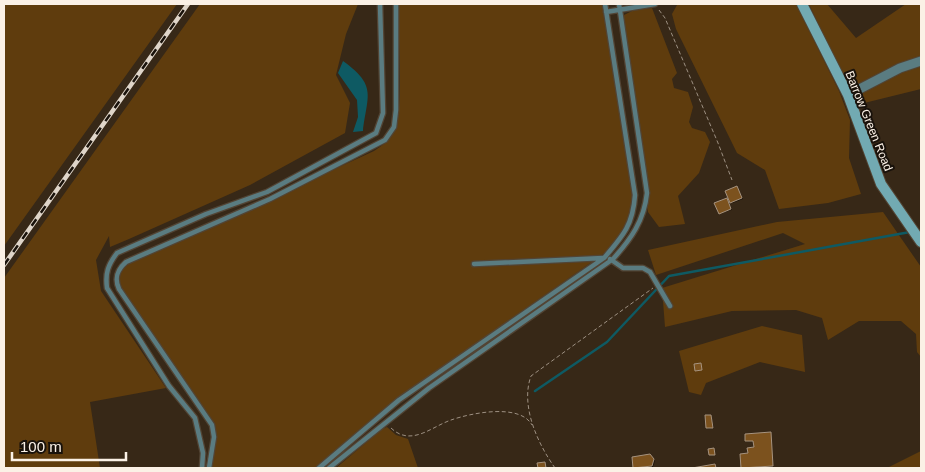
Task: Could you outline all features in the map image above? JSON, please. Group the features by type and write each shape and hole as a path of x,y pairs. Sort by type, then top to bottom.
{"street":[{"name":"Barrow Green Road","path":"802,4 848,95 881,184 921,242"},
{"path":"848,95 900,68 921,61"}],"lane":[{"path":"202,468 204,459 198,424 169,386 107,288 105,276 108,266 117,253 206,214 267,192 376,133 383,113 380,4"},
{"path":"209,468 214,437 212,425 119,289 116,275 119,268 126,262 270,199 385,140 394,127 396,110 396,4"},
{"path":"319,468 399,400 604,258 629,226 634,211 635,195 605,4"},
{"path":"329,468 384,422 429,388 613,259 636,231 646,206 647,193 619,4"},
{"path":"606,12 655,4"},
{"path":"474,264 613,259 623,268 646,269 658,284 670,306"}],"path":[{"path":"649,5 656,8 665,18 732,180"},
{"path":"555,468 543,452 529,409 528,386 535,372 658,284"},
{"path":"384,422 396,433 404,436 419,435 428,433 451,420 499,412 511,412 529,419 534,428"}],"shaded area":[{"path":"4,4 177,4 4,246"},
{"path":"200,4 358,4 346,34 336,75 350,103 345,133 250,185 110,247 109,236 96,260 101,291 166,388 90,402 100,468 4,468 4,278"},
{"path":"398,4 604,4 633,195 628,218 609,250 394,401 315,468 211,468 216,438 215,424 121,288 118,275 127,264 374,151 386,142 395,129 398,118 400,68"},
{"path":"796,4 839,91 850,120 849,158 861,194 828,203 779,209 765,170 737,153 676,29 672,14 677,5"},
{"path":"809,4 827,4 856,38 906,4 921,4 921,89 856,105"},
{"path":"652,8 677,73 672,79 674,88 688,92 693,107 689,122 692,128 705,132 710,142 699,173 678,196 685,224 659,227 648,212 627,73 622,16 634,10"},
{"path":"883,212 921,267 921,357 917,352 916,334 901,321 859,321 828,340 822,318 796,310 732,311 665,327 662,288 805,244 783,233 656,275 648,250 777,222"},
{"path":"762,326 802,335 805,372 760,362 706,383 701,395 689,392 679,351"},
{"path":"387,427 396,435 408,439 418,468 336,468 382,429"},
{"path":"921,451 921,468 887,468"}],"water":[{"path":"343,61 361,78 368,92 363,131 353,132 358,117 357,100 338,73"}],"building":[{"path":"737,186 742,198 730,203 725,191"},
{"path":"727,198 731,209 719,214 714,203"},
{"path":"701,363 702,370 695,371 694,364"},
{"path":"705,415 711,415 713,428 706,428"},
{"path":"771,432 773,466 741,468 740,454 748,453 747,448 754,447 753,441 745,441 745,434"},
{"path":"714,448 715,455 709,455 708,449"},
{"path":"650,454 654,459 652,466 633,468 632,457"},
{"path":"545,462 546,468 538,468 537,463"},
{"path":"715,464 716,468 692,468"}],"waterway":[{"path":"535,391 607,342 669,276 910,232"}],"railway":[{"path":"4,265 188,4"}]}
